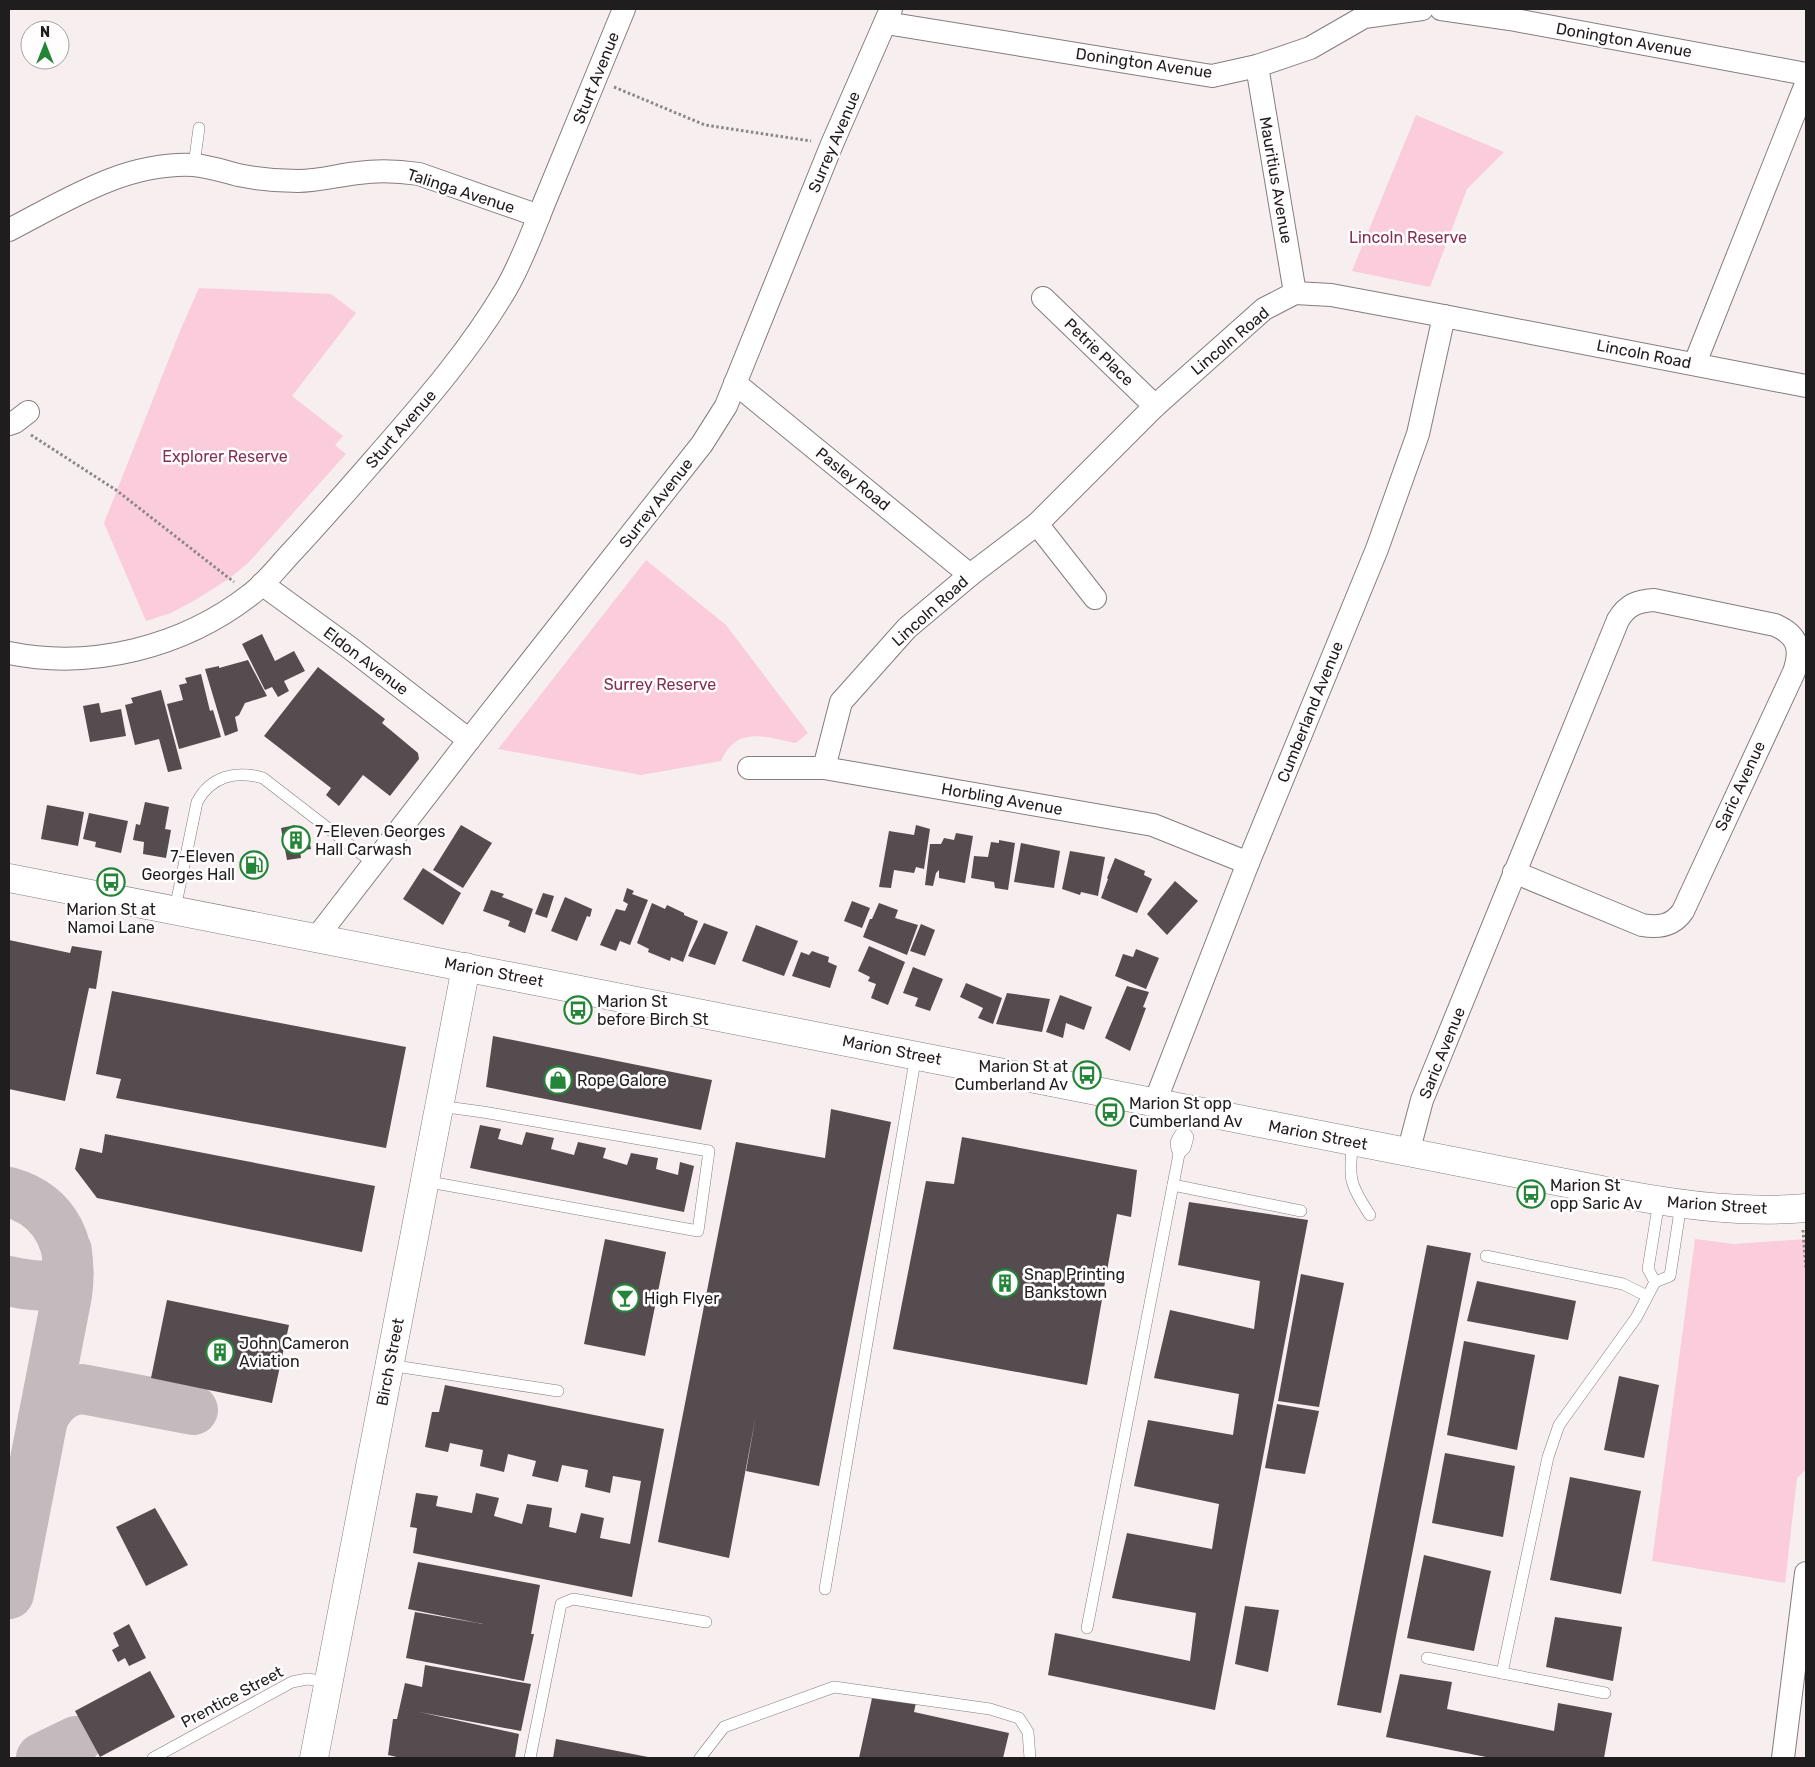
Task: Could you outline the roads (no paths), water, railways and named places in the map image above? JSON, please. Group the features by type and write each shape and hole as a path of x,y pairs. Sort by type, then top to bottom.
{"main road":[{"name":"Marion Street","path":"9,878 1155,1102 1185,1119 1353,1142 1670,1202 1752,1210 1803,1208"},
{"name":"Birch Street","path":"314,1758 466,966"}],"street":[{"name":"Sturt Avenue","path":"9,653 30,657 80,659 101,657 165,641 221,615 256,589 320,522 452,370 507,288 539,216 624,9"},
{"name":"Donington Avenue","path":"888,16 1212,76 1257,66 1310,48 1364,17 1422,9"},
{"name":"Donington Avenue","path":"1440,9 1510,19 1806,74"},
{"name":"Surrey Avenue","path":"317,937 702,444 726,406 832,144 888,16"},
{"name":"Mauritius Avenue","path":"1257,66 1295,293"},
{"path":"1695,363 1806,84"},
{"name":"Talinga Avenue","path":"9,230 98,184 116,177 156,167 194,165 257,179 276,181 301,181 376,171 406,172 419,174 539,216"},
{"name":"Lincoln Road","path":"824,768 841,702 907,628 970,575 1037,524 1155,406 1264,309 1295,293 1331,296 1444,316 1695,363 1806,386"},
{"name":"Petrie Place","path":"1042,298 1155,406"},
{"name":"Cumberland Avenue","path":"1155,1102 1248,863 1377,550 1418,434 1444,316"},
{"name":"Pasley Road","path":"735,383 970,575"},
{"path":"1037,524 1095,598"},
{"name":"Eldon Avenue","path":"256,589 350,648 469,740"},
{"name":"Saric Avenue","path":"1408,1153 1422,1100 1514,872 1618,620 1625,597 1643,601 1654,600 1775,625 1801,642 1794,672 1683,911 1676,920 1675,933 1662,926 1642,925 1514,872"},
{"name":"Horbling Avenue","path":"749,768 824,768 1153,825 1248,863"},
{"path":"1783,1758 1806,1573"}],"lane":[{"path":"194,165 199,128"},
{"path":"176,910 197,802 209,786 227,777 239,774 251,774 263,778 373,863"},
{"path":"825,1589 916,1055"},
{"path":"424,1181 698,1231 708,1151 439,1106"},
{"path":"1087,1628 1179,1154 1175,1146 1185,1119"},
{"path":"1353,1142 1351,1180 1357,1195 1370,1215"},
{"path":"1173,1185 1301,1211"},
{"path":"1655,1282 1648,1268 1670,1202"},
{"path":"1502,1673 1548,1457 1559,1426 1636,1318 1655,1282 1670,1276 1670,1202"},
{"path":"1486,1256 1624,1284 1647,1296"},
{"path":"389,1365 558,1391"},
{"path":"530,1758 561,1604 573,1599 706,1622"},
{"path":"1427,1658 1605,1693"},
{"name":"Prentice Street","path":"153,1758 292,1682 307,1679 329,1682"},
{"path":"700,1758 724,1728 834,1687 990,1709 1018,1718 1028,1732 1030,1758"}],"place":[{"name":"7-Eleven Georges Hall Carwash","path":"296,840"},
{"name":"7-Eleven Georges Hall","path":"254,865"},
{"name":"Marion St at Namoi Lane","path":"111,882"},
{"name":"Marion St before Birch St","path":"578,1010"},
{"name":"Marion St at Cumberland Av","path":"1087,1075"},
{"name":"Rope Galore","path":"558,1080"},
{"name":"Marion St opp Cumberland Av","path":"1110,1112"},
{"name":"Marion St opp Saric Av","path":"1531,1194"},
{"name":"Snap Printing Bankstown","path":"1005,1283"},
{"name":"High Flyer","path":"625,1298"},
{"name":"John Cameron Aviation","path":"220,1352"}],"park label":[{"name":"Lincoln Reserve","path":"1408,237"},
{"name":"Explorer Reserve","path":"225,456"},
{"name":"Surrey Reserve","path":"660,684"}]}
